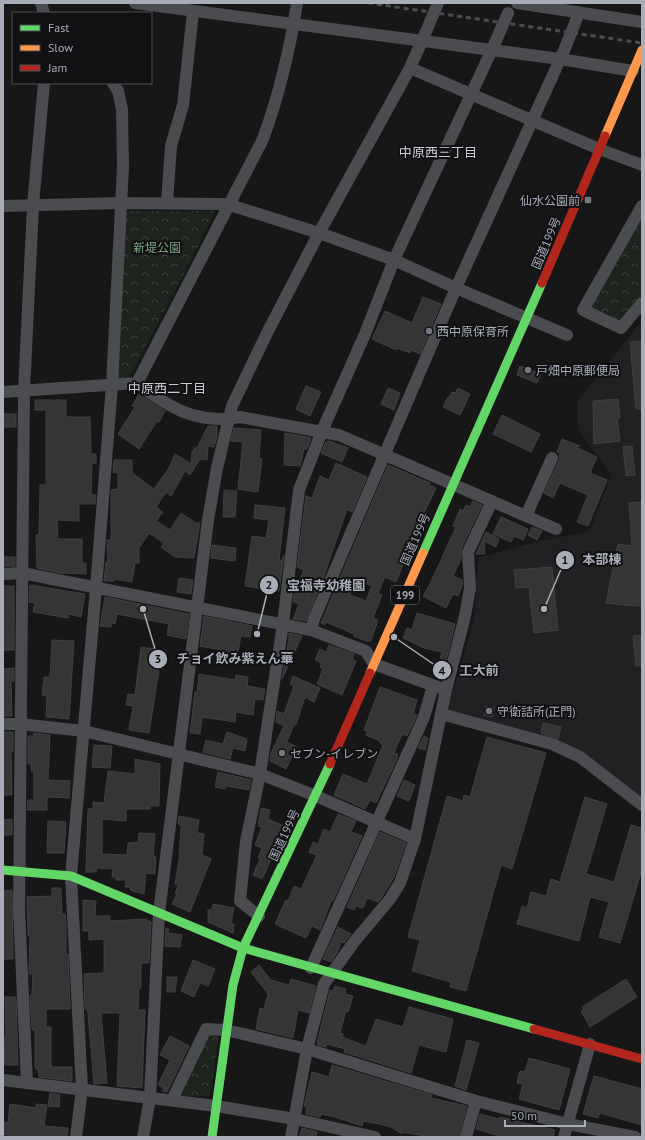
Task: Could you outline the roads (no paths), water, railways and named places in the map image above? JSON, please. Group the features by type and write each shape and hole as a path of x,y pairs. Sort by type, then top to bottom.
{"main road":[{"name":"国道199号","path":"212,1137 233,985 243,948 316,796 527,317 599,149 637,69 642,50"},
{"path":"3,870 71,876 243,948 642,1059"}],"street":[{"path":"135,3 193,12 294,20 562,56 637,69"},
{"path":"137,383 254,158 272,114 297,3"},
{"path":"143,1137 150,1098 159,914 208,520 217,468 228,420 232,406 267,333 319,233 410,68 438,3"},
{"path":"517,3 580,11 642,22"},
{"path":"259,916 240,901 246,841 260,774 283,624 299,490 322,431 365,334 394,260 510,8"},
{"path":"311,630 314,619 456,288 533,121 580,11"},
{"path":"167,203 171,146 184,105 193,12"},
{"path":"410,68 642,166"},
{"path":"27,1083 19,910 24,390 33,205 44,84"},
{"path":"76,1137 82,1089 71,876 112,385 123,167 122,109 118,91 114,84"},
{"path":"3,206 121,203 230,205 319,233 394,260 566,335"},
{"path":"642,206 583,310 621,328 642,303"},
{"path":"3,392 137,383 155,397 184,413 208,419 228,420 240,417 339,435 556,529"},
{"path":"526,516 552,458"},
{"path":"291,1137 307,1049 324,984 354,942 390,899 400,883 415,839 446,690 466,616 470,588 468,552 492,502"},
{"path":"3,574 22,573 311,630 366,651 374,664 446,690"},
{"path":"311,968 375,821 424,717 433,686"},
{"path":"441,714 552,744 580,757 642,805"},
{"path":"3,724 20,724 84,731 180,753 260,774 316,796 415,839"},
{"path":"172,1100 206,1029 226,1030 307,1049 476,1101 568,1124 635,1137"},
{"path":"564,1137 590,1044"},
{"path":"3,1080 216,1106 375,1137"},
{"path":"466,1137 476,1101"}],"railway":[{"path":"368,3 642,43"}],"place":[{"name":"仙水公園前","path":"588,200"},
{"name":"西中原保育所","path":"429,331"},
{"name":"戸畑中原郵便局","path":"528,370"},
{"name":"チョイ飲み紫えん華","path":"143,609"},
{"name":"本部棟","path":"544,609"},
{"name":"宝福寺幼稚園","path":"257,634"},
{"name":"工大前","path":"394,637"},
{"name":"守衛詰所(正門)","path":"489,711"},
{"name":"セブン-イレブン","path":"282,753"}],"district":[{"name":"中原西三丁目","path":"438,152"},
{"name":"中原西二丁目","path":"167,388"}],"park label":[{"name":"新堤公園","path":"157,247"}]}
